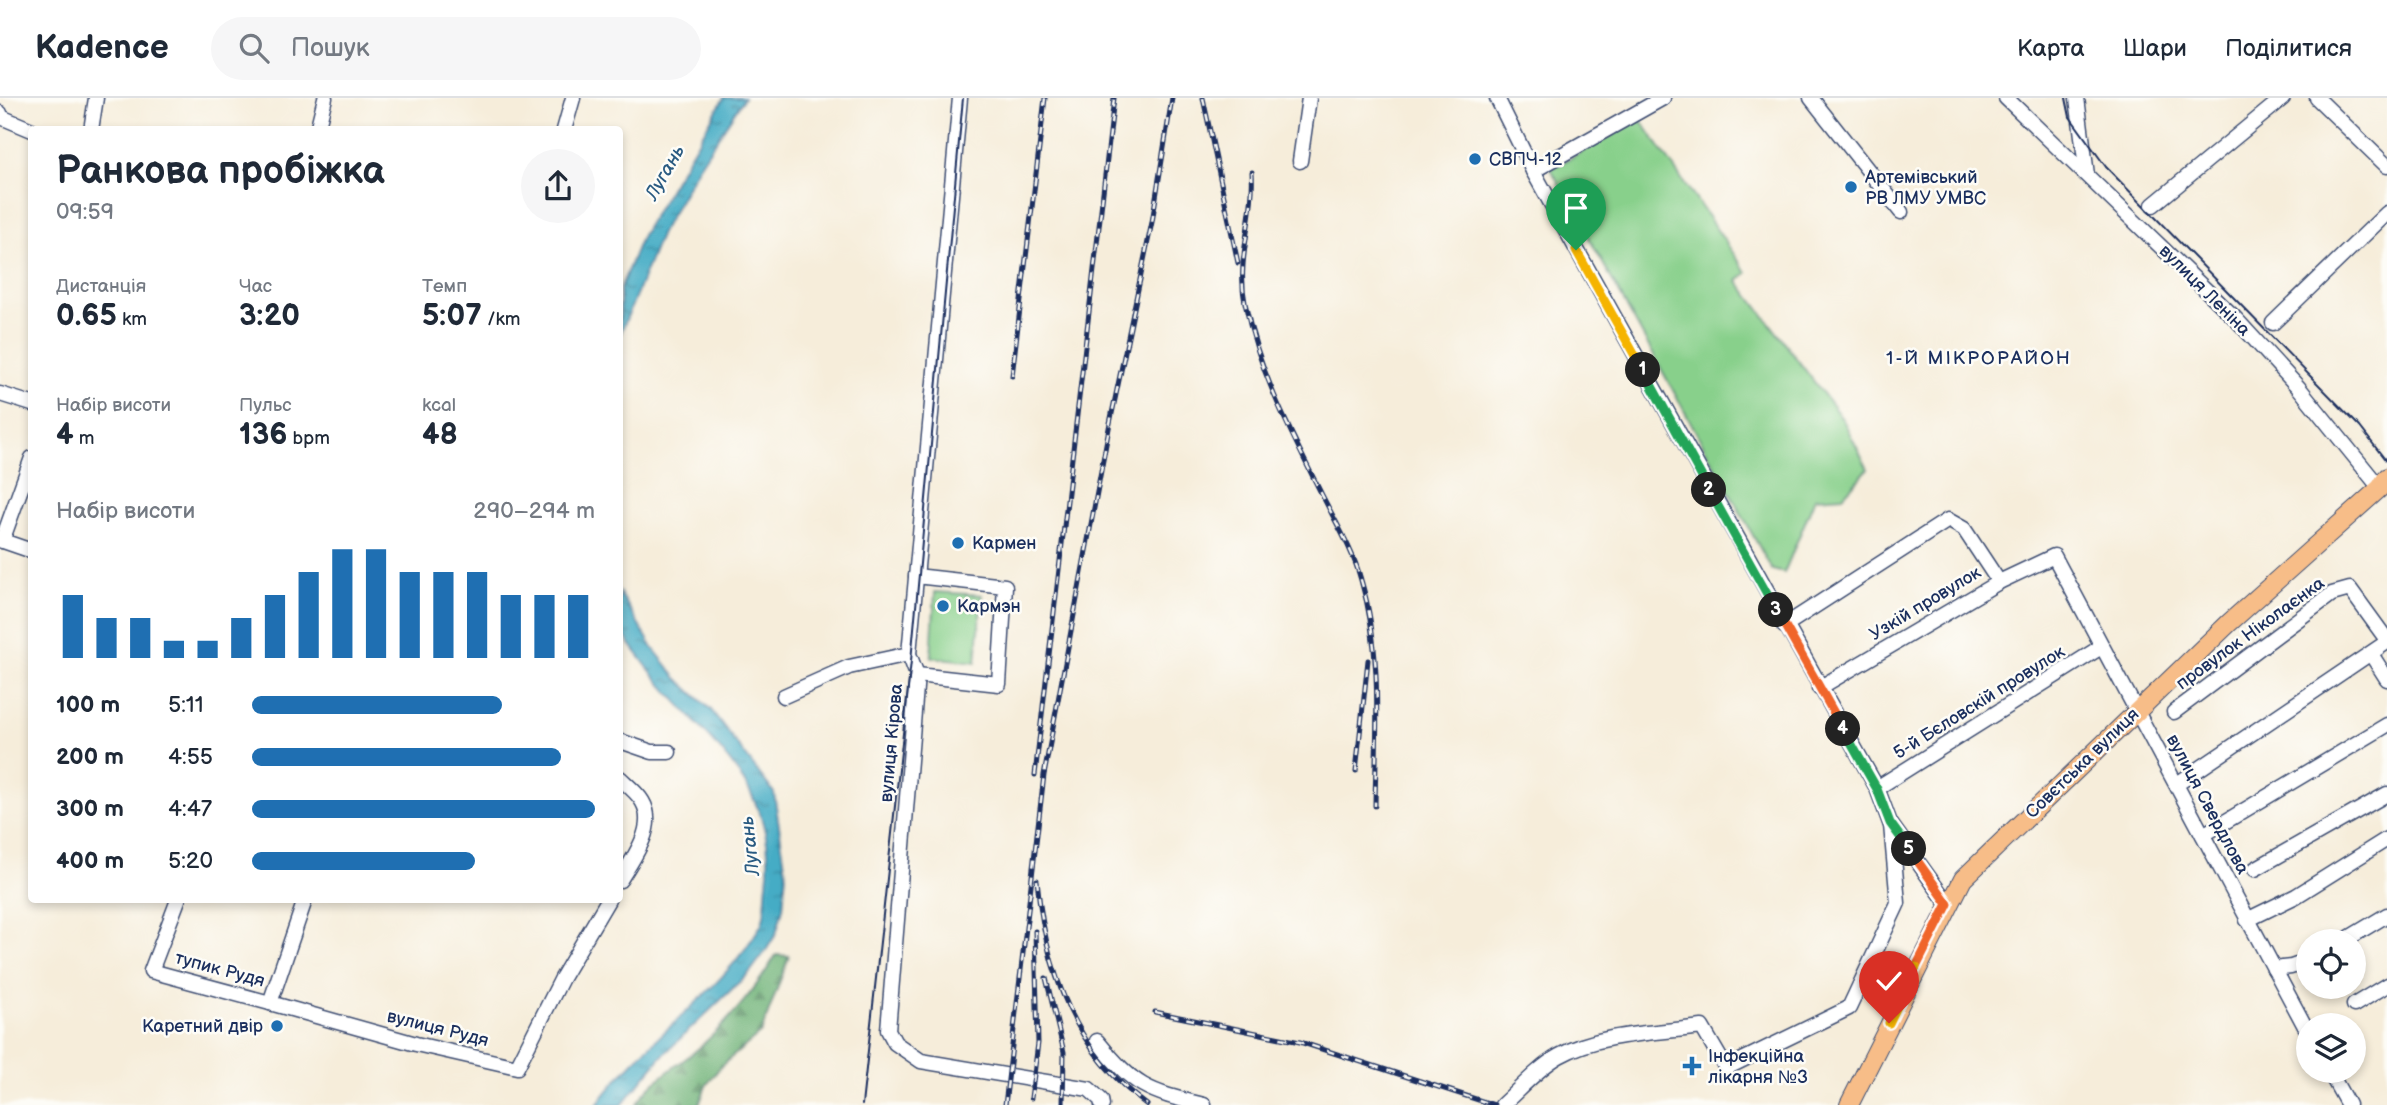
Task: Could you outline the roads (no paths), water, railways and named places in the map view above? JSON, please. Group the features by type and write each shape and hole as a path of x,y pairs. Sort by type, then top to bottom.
{"main road":[{"name":"Совєтська вулиця","path":"1849,1105 1948,904 1963,879 2136,711 2385,486"}],"street":[{"path":"92,126 96,98"},
{"path":"318,126 326,98"},
{"path":"565,126 573,98"},
{"name":"вулиця Кірова","path":"960,98 909,654 916,675 888,1030 895,1043 922,1061 1088,1089 1101,1100 1102,1105"},
{"path":"1300,161 1309,98"},
{"path":"1497,98 1532,171 1877,789 1890,823 1948,904"},
{"path":"1532,171 1663,98"},
{"path":"1811,98 1901,212"},
{"name":"вулиця Леніна","path":"2006,98 2234,317 2385,486"},
{"path":"2077,98 2087,175"},
{"path":"2154,205 2283,98"},
{"path":"2318,98 2387,166"},
{"path":"0,117 28,128"},
{"path":"2273,323 2387,213"},
{"path":"0,394 28,403"},
{"path":"28,469 1,540 28,550"},
{"path":"1784,626 1948,520 1964,529 1999,582"},
{"name":"вулиця Свердлова","path":"2054,556 2101,647 2178,784 2298,1013"},
{"name":"Узкій провулок","path":"1819,688 1999,582 2054,556"},
{"path":"916,576 1005,586 999,684 916,675"},
{"name":"провулок Ніколаєнка","path":"2174,712 2332,594 2350,589 2387,641"},
{"path":"2178,784 2387,641"},
{"name":"5-й Бєловскій провулок","path":"1877,789 2101,647"},
{"path":"784,695 849,667 909,654"},
{"path":"2371,654 2387,679"},
{"path":"2203,835 2387,725"},
{"path":"623,742 652,752 669,752"},
{"path":"623,781 642,799 647,817 646,834 623,875"},
{"path":"2255,869 2387,794"},
{"path":"1502,1105 1548,1064 1581,1047 1623,1037 1702,1027 1726,1068 1849,1008 1898,903 1890,823"},
{"path":"2247,920 2296,896 2387,839"},
{"name":"тупик Рудя","path":"177,903 152,971 270,1003"},
{"path":"270,1003 304,903"},
{"name":"вулиця Рудя","path":"270,1003 416,1044 517,1067 562,978 606,903"},
{"path":"2364,929 2387,915"},
{"path":"2274,969 2296,964"},
{"path":"2354,1005 2387,985"},
{"path":"1097,1041 1134,1082 1157,1094 1204,1105"},
{"path":"2336,1083 2348,1105"}],"water":[{"path":"724,98 744,98 699,166 661,233 623,328 623,282 642,235"},
{"path":"623,598 653,648 677,678 711,710 774,793 786,872 783,908 776,934 750,972 661,1057 622,1105 597,1105 637,1059 725,974 744,950 763,921 767,883 768,848 761,817 748,788 731,763 666,690 623,633"}],"tram line":[{"path":"862,1105 911,661 963,98"},
{"path":"2066,98 2070,117 2106,167 2360,427 2387,462"}],"railway":[{"path":"1012,376 1045,98"},
{"path":"1035,775 1114,98"},
{"path":"1005,1105 1044,775 1109,428 1152,222 1172,98"},
{"path":"1203,98 1238,263"},
{"path":"1252,172 1243,270 1245,303 1258,353 1277,401 1349,547 1361,580 1373,636 1377,692 1375,806"},
{"path":"1356,771 1368,660"},
{"path":"1037,880 1047,944 1068,1005 1100,1060 1122,1084 1147,1105"},
{"path":"1031,1098 1038,1043 1035,931"},
{"path":"1046,978 1064,1052 1063,1105"},
{"path":"1155,1012 1300,1042 1494,1105"}],"place":[{"name":"СВПЧ-12","path":"1475,159"},
{"name":"Артемівський РВ ЛМУ УМВС","path":"1851,187"},
{"name":"Кармен","path":"958,543"},
{"name":"Кармэн","path":"943,606"},
{"name":"Каретний двір","path":"277,1026"},
{"name":"Інфекційна лікарня №3","path":"1692,1066"}],"district":[{"name":"1-Й МІКРОРАЙОН","path":"1979,357"}],"water label":[{"name":"Лугань","path":"664,172"},
{"name":"Лугань","path":"749,846"}]}
